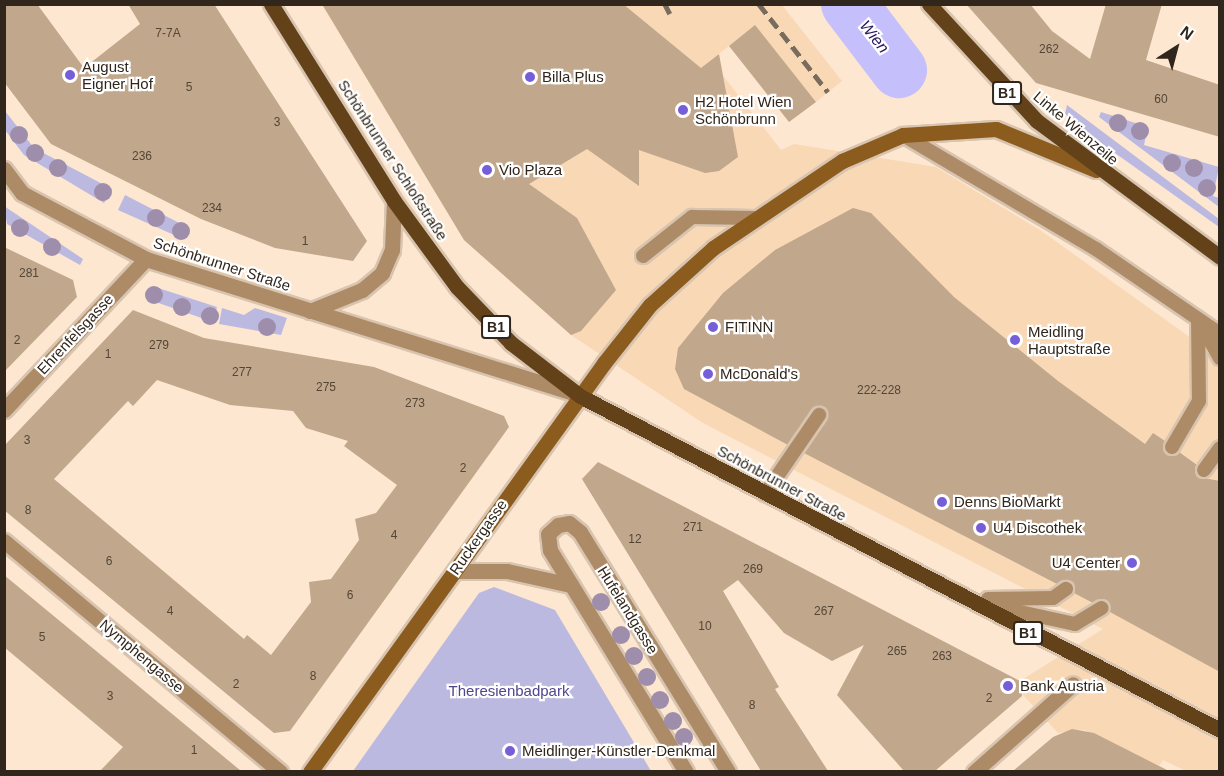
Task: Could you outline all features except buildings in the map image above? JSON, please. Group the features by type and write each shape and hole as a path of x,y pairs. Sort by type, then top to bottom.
{"main road":[{"name":"Schönbrunner Schloßstraße","path":"271,4 394,201 458,287 511,343 580,396"},
{"name":"Linke Wienzeile","path":"929,4 999,86 1096,170 1220,257"},
{"name":"Ruckergasse","path":"310,771 580,396 650,305 753,218 843,161 903,135 996,129 1096,170"},
{"name":"Schönbrunner Straße","path":"580,396 964,600 1220,730"}],"street":[{"name":"Schönbrunner Straße","path":"4,169 22,193 146,259 580,396"},
{"path":"310,311 362,290 382,273 392,250 394,201"},
{"name":"Ehrenfelsgasse","path":"4,410 146,259"},
{"name":"Hufelandgasse","path":"686,771 547,542 553,528 564,523 580,532 728,771"},
{"name":"Nymphengasse","path":"4,541 280,771"},
{"path":"455,571 507,571 571,585"},
{"path":"974,771 1073,684"}],"lane":[{"path":"903,135 980,176 1220,334"},
{"path":"643,256 692,217 753,218"},
{"path":"1198,319 1220,358"},
{"path":"1172,447 1199,401 1198,319"},
{"path":"765,494 819,415"},
{"path":"1204,470 1220,448"},
{"path":"964,600 1053,598 1066,589"},
{"path":"964,600 1075,624 1102,608"}],"shaded area":[{"path":"322,5 782,5 842,81 816,102 755,26 711,60 781,150 794,144 936,167 1040,230 1219,358 1219,771 1186,771 1163,760 1159,766 1084,730 1058,733 1022,694 1020,681 1103,629 703,423 571,335 464,240"}],"green space":[{"path":"1067,105 1219,219 1219,227 1084,131 1065,114"},
{"path":"5,111 34,148 112,189 104,203 24,155 5,130"},
{"path":"1101,112 1148,127 1144,145 1219,167 1213,196 1219,198 1219,207 1099,117"},
{"path":"125,195 189,228 183,239 118,210"},
{"path":"4,206 83,259 80,265 7,224"},
{"path":"152,286 217,307 213,322 147,299"},
{"path":"222,308 244,315 255,308 287,318 281,335 219,324"},
{"name":"Theresienbadpark","path":"494,587 555,610 651,771 353,771 479,593"}],"waterway":[{"name":"Wien","path":"849,4 899,70"}],"railway":[{"path":"665,4 670,14"},
{"path":"759,4 828,92"}],"place":[{"name":"August Eigner Hof","path":"70,75"},
{"name":"Billa Plus","path":"530,77"},
{"name":"H2 Hotel Wien Schönbrunn","path":"683,110"},
{"name":"Vio Plaza","path":"487,170"},
{"name":"FITINN","path":"713,327"},
{"name":"Meidling Hauptstraße","path":"1015,340"},
{"name":"McDonald's","path":"708,374"},
{"name":"Denns BioMarkt","path":"942,502"},
{"name":"U4 Discothek","path":"981,528"},
{"name":"U4 Center","path":"1132,563"},
{"name":"Bank Austria","path":"1008,686"},
{"name":"Meidlinger-Künstler-Denkmal","path":"510,751"}]}
